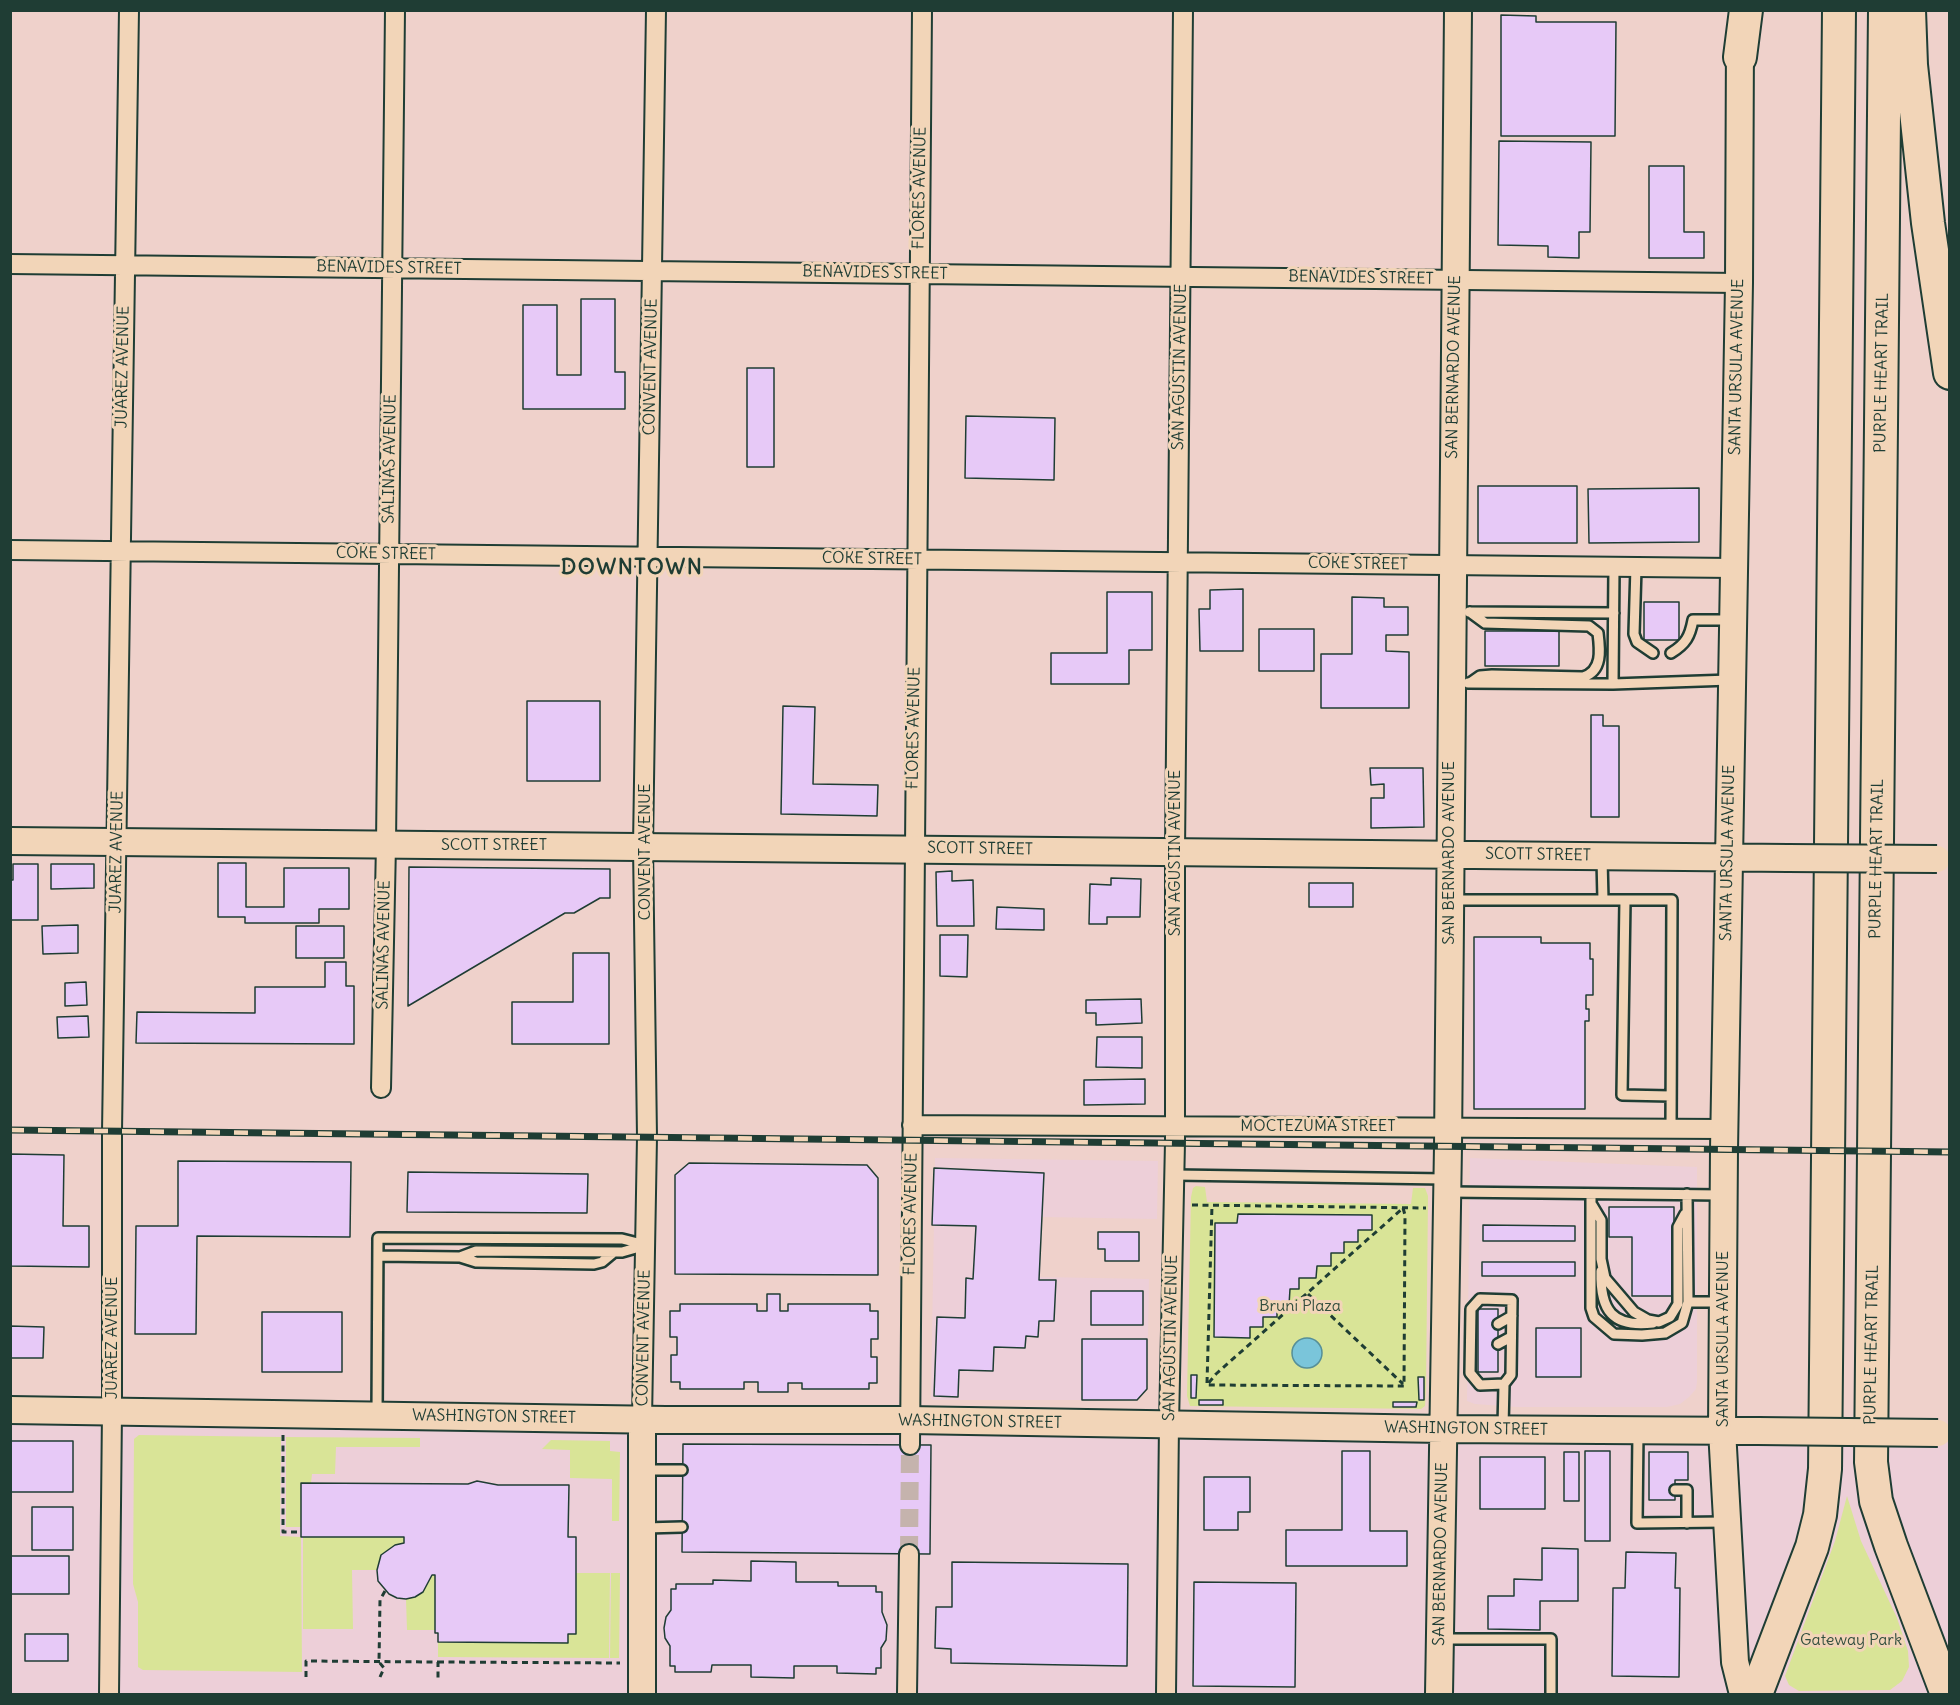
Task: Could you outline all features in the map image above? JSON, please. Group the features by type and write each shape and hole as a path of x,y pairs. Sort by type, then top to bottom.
{"highway":[{"path":"1740,57 1746,10"},
{"path":"1756,1695 1812,1547 1820,1515 1825,1469 1839,10"},
{"name":"PURPLE HEART TRAIL","path":"1886,10 1871,1462 1876,1501 1947,1695"},
{"path":"1909,10 1911,65 1928,223 1950,373"}],"main road":[{"name":"SAN BERNARDO AVENUE","path":"1439,1695 1443,1429 1457,1373 1458,1309 1440,1193 1447,1127 1449,854 1460,683 1461,612 1452,565 1458,10"},
{"name":"SANTA URSULA AVENUE","path":"1740,10 1739,283 1728,858 1722,1430 1735,1662 1743,1695"},
{"name":"SCOTT STREET","path":"10,840 1943,859"},
{"name":"WASHINGTON STREET","path":"10,1410 642,1419 909,1433 1169,1424 1443,1429 1944,1432"},
{"name":"CONVENT AVENUE","path":"642,1419 642,1695"}],"street":[{"name":"JUAREZ AVENUE","path":"109,1695 112,1131 129,10"},
{"name":"SALINAS AVENUE","path":"381,1088 386,844 394,10"},
{"name":"CONVENT AVENUE","path":"642,1419 647,1137 644,846 656,10"},
{"name":"FLORES AVENUE","path":"909,1433 922,10"},
{"name":"SAN AGUSTIN AVENUE","path":"1166,1695 1175,1175 1175,851 1183,10"},
{"name":"BENAVIDES STREET","path":"10,264 1739,283"},
{"name":"COKE STREET","path":"10,550 1733,568"},
{"name":"MOCTEZUMA STREET","path":"912,1125 1724,1129"},
{"path":"908,1695 909,1554"}],"lane":[{"path":"1613,684 1614,567"},
{"path":"1636,567 1634,634 1637,642 1653,653"},
{"path":"1461,612 1614,613"},
{"path":"1460,683 1480,676 1492,675 1589,675 1598,666 1600,649 1598,633 1589,626 1485,623 1461,612"},
{"path":"1671,653 1682,646 1689,637 1693,620 1732,620"},
{"path":"1460,683 1613,684 1731,680"},
{"path":"1602,856 1602,900"},
{"path":"1449,900 1672,900 1671,1128"},
{"path":"1625,900 1622,1095 1671,1096"},
{"path":"1175,1175 1440,1193 1591,1198 1687,1194 1724,1195"},
{"path":"1591,1198 1591,1308 1594,1317 1614,1334 1642,1335 1665,1333 1682,1323 1688,1302 1687,1194"},
{"path":"1591,1198 1600,1220 1600,1290 1603,1301 1608,1312 1616,1319 1628,1323 1659,1322 1671,1317 1678,1304 1678,1227 1687,1212"},
{"path":"376,1414 378,1238 622,1239 646,1245"},
{"path":"378,1256 460,1257 476,1251 622,1252 646,1245"},
{"path":"1601,1260 1605,1278 1616,1293 1634,1312 1648,1320 1659,1322"},
{"path":"1503,1429 1504,1384 1511,1375 1512,1300 1480,1299 1458,1309 1474,1336 1474,1359 1457,1373 1480,1385 1504,1384"},
{"path":"1688,1302 1724,1302"},
{"path":"1498,1324 1512,1316"},
{"path":"1498,1344 1512,1337"},
{"path":"1637,1430 1637,1523 1728,1522"},
{"path":"642,1470 682,1470"},
{"path":"1637,1490 1649,1490"},
{"path":"1675,1490 1687,1490 1687,1523"},
{"path":"642,1528 682,1527"},
{"path":"1440,1639 1551,1640 1551,1695"}],"path":[{"path":"1191,1205 1440,1193"},
{"path":"1207,1385 1212,1205"},
{"path":"1207,1385 1216,1374 1403,1208 1405,1215 1404,1386"},
{"path":"1308,1294 1404,1386"},
{"path":"1207,1385 1404,1386"},
{"path":"283,1433 283,1532 300,1532"},
{"path":"380,1677 384,1668 379,1662 380,1600 385,1591"},
{"path":"306,1677 306,1661 622,1664"},
{"path":"438,1662 438,1678"}],"shaded area":[{"path":"935,1158 1158,1161 1157,1219 1042,1217 1040,1277 1149,1279 1147,1389 1137,1400 933,1400 931,1398"},
{"path":"1470,1158 1697,1167 1697,1382 1696,1389 1689,1397 1680,1404 1667,1407 1517,1407 1475,1404 1467,1401"},
{"path":"11,1410 1949,1432 1949,1694 11,1694"}],"green space":[{"name":"Bruni Plaza","path":"1205,1187 1207,1202 1411,1204 1413,1188 1425,1188 1428,1196 1425,1406 1421,1409 1190,1406 1187,1396 1191,1197 1193,1188"},
{"path":"139,1435 281,1437 280,1536 301,1537 302,1672 143,1670 138,1667 138,1602 133,1584 134,1439"},
{"path":"286,1437 420,1438 420,1447 336,1447 335,1474 312,1474 311,1483 301,1483 301,1527 286,1527"},
{"path":"551,1440 610,1441 610,1451 620,1452 619,1521 612,1521 612,1479 570,1478 570,1450 542,1449"},
{"name":"Gateway Park","path":"1847,1496 1861,1541 1897,1618 1908,1651 1909,1667 1902,1681 1890,1690 1799,1691 1789,1685 1785,1676 1835,1541"},
{"path":"303,1537 404,1537 404,1543 394,1546 382,1555 377,1570 352,1570 353,1629 303,1629"},
{"path":"576,1573 610,1573 609,1658 438,1657 438,1642 568,1643 568,1634 576,1633"},
{"path":"611,1573 620,1573 619,1658 610,1658"},
{"path":"432,1575 435,1575 435,1630 407,1630 406,1599 423,1591"}],"water":[{"path":"1307,1338 1313,1339 1321,1347 1321,1359 1313,1367 1307,1368 1301,1367 1293,1359 1292,1353 1293,1347 1301,1339"}],"building":[{"path":"1501,15 1536,16 1536,22 1616,22 1615,136 1501,136"},
{"path":"1499,141 1591,142 1590,232 1579,232 1579,258 1548,257 1548,246 1498,245"},
{"path":"1649,166 1684,166 1684,232 1704,232 1704,258 1649,258"},
{"path":"581,299 615,299 615,372 625,372 625,409 523,409 523,305 557,305 557,375 581,375"},
{"path":"747,368 774,368 774,467 747,467"},
{"path":"966,416 1055,418 1054,480 965,478"},
{"path":"1478,486 1577,486 1577,543 1478,543"},
{"path":"1699,488 1699,542 1589,543 1588,489"},
{"path":"1243,589 1243,651 1200,651 1199,609 1210,609 1210,590"},
{"path":"1107,592 1152,592 1152,650 1129,650 1129,684 1051,684 1051,653 1107,653"},
{"path":"1352,597 1384,598 1384,607 1408,607 1408,635 1386,635 1386,651 1409,652 1409,708 1321,708 1321,654 1352,654"},
{"path":"1644,602 1679,602 1679,640 1644,640"},
{"path":"1259,629 1314,629 1314,671 1259,671"},
{"path":"1485,631 1559,631 1559,666 1485,666"},
{"path":"527,701 600,701 600,781 527,781"},
{"path":"783,706 815,707 813,784 878,785 877,816 781,814"},
{"path":"1591,715 1603,715 1603,726 1619,726 1619,817 1591,817"},
{"path":"1370,768 1423,768 1424,827 1371,828 1371,798 1384,798 1384,784 1371,785"},
{"path":"218,863 246,863 246,907 284,907 284,868 349,868 349,909 319,909 319,923 245,923 245,917 218,917"},
{"path":"13,864 38,864 38,920 10,920 10,880 13,880"},
{"path":"51,864 94,864 94,888 51,889"},
{"path":"409,867 610,869 610,898 600,898 574,913 565,913 408,1006"},
{"path":"952,871 952,881 973,880 974,926 937,926 936,872"},
{"path":"1111,878 1141,879 1140,917 1107,917 1107,924 1089,924 1090,884 1111,885"},
{"path":"1309,883 1353,883 1353,907 1309,907"},
{"path":"997,907 1044,909 1044,930 996,929"},
{"path":"78,925 78,953 43,954 42,926"},
{"path":"296,926 344,926 344,958 296,958"},
{"path":"940,935 968,935 967,977 940,976"},
{"path":"1474,937 1541,937 1541,943 1590,943 1590,959 1593,959 1593,995 1586,995 1589,1021 1585,1021 1585,1109 1474,1109"},
{"path":"573,953 609,953 609,1044 512,1044 512,1002 573,1002"},
{"path":"325,962 346,962 346,986 354,986 354,1044 136,1043 137,1012 255,1013 255,987 325,987"},
{"path":"86,982 87,1005 65,1006 65,983"},
{"path":"1141,999 1142,1023 1096,1025 1096,1013 1086,1013 1086,1000"},
{"path":"88,1016 89,1037 58,1038 57,1017"},
{"path":"1097,1037 1142,1037 1142,1068 1096,1067"},
{"path":"1145,1079 1145,1104 1084,1105 1084,1080"},
{"path":"10,1154 64,1155 63,1226 89,1226 89,1267 10,1266"},
{"path":"178,1161 351,1162 350,1237 197,1236 196,1334 135,1334 136,1226 178,1226"},
{"path":"689,1163 867,1165 878,1178 878,1275 675,1274 675,1175"},
{"path":"934,1168 1044,1173 1039,1280 1056,1280 1054,1321 1039,1321 1038,1337 1026,1336 1025,1348 994,1347 993,1371 959,1370 958,1397 934,1396 937,1317 965,1318 966,1278 973,1279 976,1226 932,1225"},
{"path":"408,1172 588,1174 587,1213 407,1212"},
{"path":"1609,1207 1674,1207 1674,1296 1632,1296 1632,1237 1609,1237"},
{"path":"1238,1214 1372,1215 1372,1230 1358,1230 1358,1242 1344,1242 1344,1253 1331,1253 1331,1266 1317,1266 1316,1278 1299,1278 1299,1289 1290,1289 1289,1305 1277,1305 1277,1317 1263,1317 1263,1327 1250,1327 1250,1338 1214,1337 1215,1223 1237,1223"},
{"path":"1483,1225 1575,1226 1575,1241 1483,1241"},
{"path":"1098,1232 1139,1232 1139,1261 1105,1261 1105,1249 1098,1249"},
{"path":"1482,1262 1575,1262 1575,1276 1482,1276"},
{"path":"1091,1291 1143,1291 1143,1325 1091,1325"},
{"path":"767,1294 780,1294 780,1311 788,1311 788,1304 870,1304 870,1311 878,1311 878,1339 871,1339 871,1357 877,1357 877,1383 869,1383 869,1389 802,1389 802,1383 788,1383 788,1392 758,1392 758,1382 744,1382 744,1389 680,1389 680,1382 671,1382 671,1355 677,1355 677,1337 670,1337 670,1311 680,1311 680,1304 757,1304 757,1311 767,1311"},
{"path":"1478,1309 1498,1309 1498,1372 1478,1372"},
{"path":"262,1312 342,1312 342,1372 262,1372"},
{"path":"10,1326 44,1327 43,1358 10,1358"},
{"path":"1536,1328 1581,1328 1581,1377 1536,1377"},
{"path":"1082,1339 1147,1339 1147,1389 1137,1400 1082,1400"},
{"path":"1191,1375 1197,1375 1196,1398 1191,1398"},
{"path":"1418,1377 1424,1377 1424,1400 1419,1400"},
{"path":"1199,1400 1223,1400 1223,1405 1199,1405"},
{"path":"1393,1402 1417,1402 1416,1407 1393,1407"},
{"path":"10,1441 73,1441 73,1492 10,1492"},
{"path":"683,1444 931,1445 930,1554 682,1552"},
{"path":"1342,1451 1370,1451 1370,1531 1407,1531 1407,1566 1286,1566 1286,1530 1342,1530"},
{"path":"1585,1451 1610,1451 1610,1541 1585,1541"},
{"path":"1564,1452 1579,1452 1579,1501 1564,1501"},
{"path":"1649,1452 1688,1452 1688,1480 1675,1480 1675,1500 1649,1500"},
{"path":"1480,1457 1545,1457 1545,1509 1480,1509"},
{"path":"1204,1477 1250,1477 1250,1512 1238,1512 1238,1530 1204,1530"},
{"path":"477,1481 498,1485 569,1485 568,1537 576,1537 576,1634 568,1634 568,1643 438,1642 438,1633 435,1633 435,1575 432,1575 423,1592 406,1599 389,1594 378,1581 377,1570 381,1555 395,1545 404,1543 404,1537 301,1537 301,1483 468,1484"},
{"path":"32,1507 73,1507 73,1550 32,1550"},
{"path":"1542,1548 1578,1549 1578,1601 1540,1601 1540,1630 1488,1629 1488,1596 1514,1596 1514,1579 1542,1580"},
{"path":"1626,1552 1676,1553 1675,1588 1680,1588 1679,1677 1612,1676 1613,1588 1625,1588"},
{"path":"10,1556 69,1556 69,1594 10,1594"},
{"path":"751,1561 796,1562 796,1582 838,1582 838,1586 876,1586 876,1592 882,1592 882,1612 887,1625 886,1640 881,1648 881,1668 876,1668 876,1674 837,1673 837,1666 794,1666 794,1678 751,1677 751,1665 712,1665 711,1672 675,1672 675,1666 670,1666 670,1646 665,1638 664,1628 666,1617 671,1610 671,1589 676,1589 676,1584 713,1584 713,1580 751,1581"},
{"path":"952,1562 1128,1564 1127,1666 951,1663 951,1649 935,1648 936,1607 952,1607"},
{"path":"1194,1582 1296,1583 1295,1687 1193,1686"},
{"path":"25,1634 68,1634 68,1661 25,1661"}],"tunnel":[{"path":"909,1554 910,1445"}],"railway":[{"path":"10,1130 1950,1152"}],"district":[{"name":"DOWNTOWN","path":"632,568"}]}
